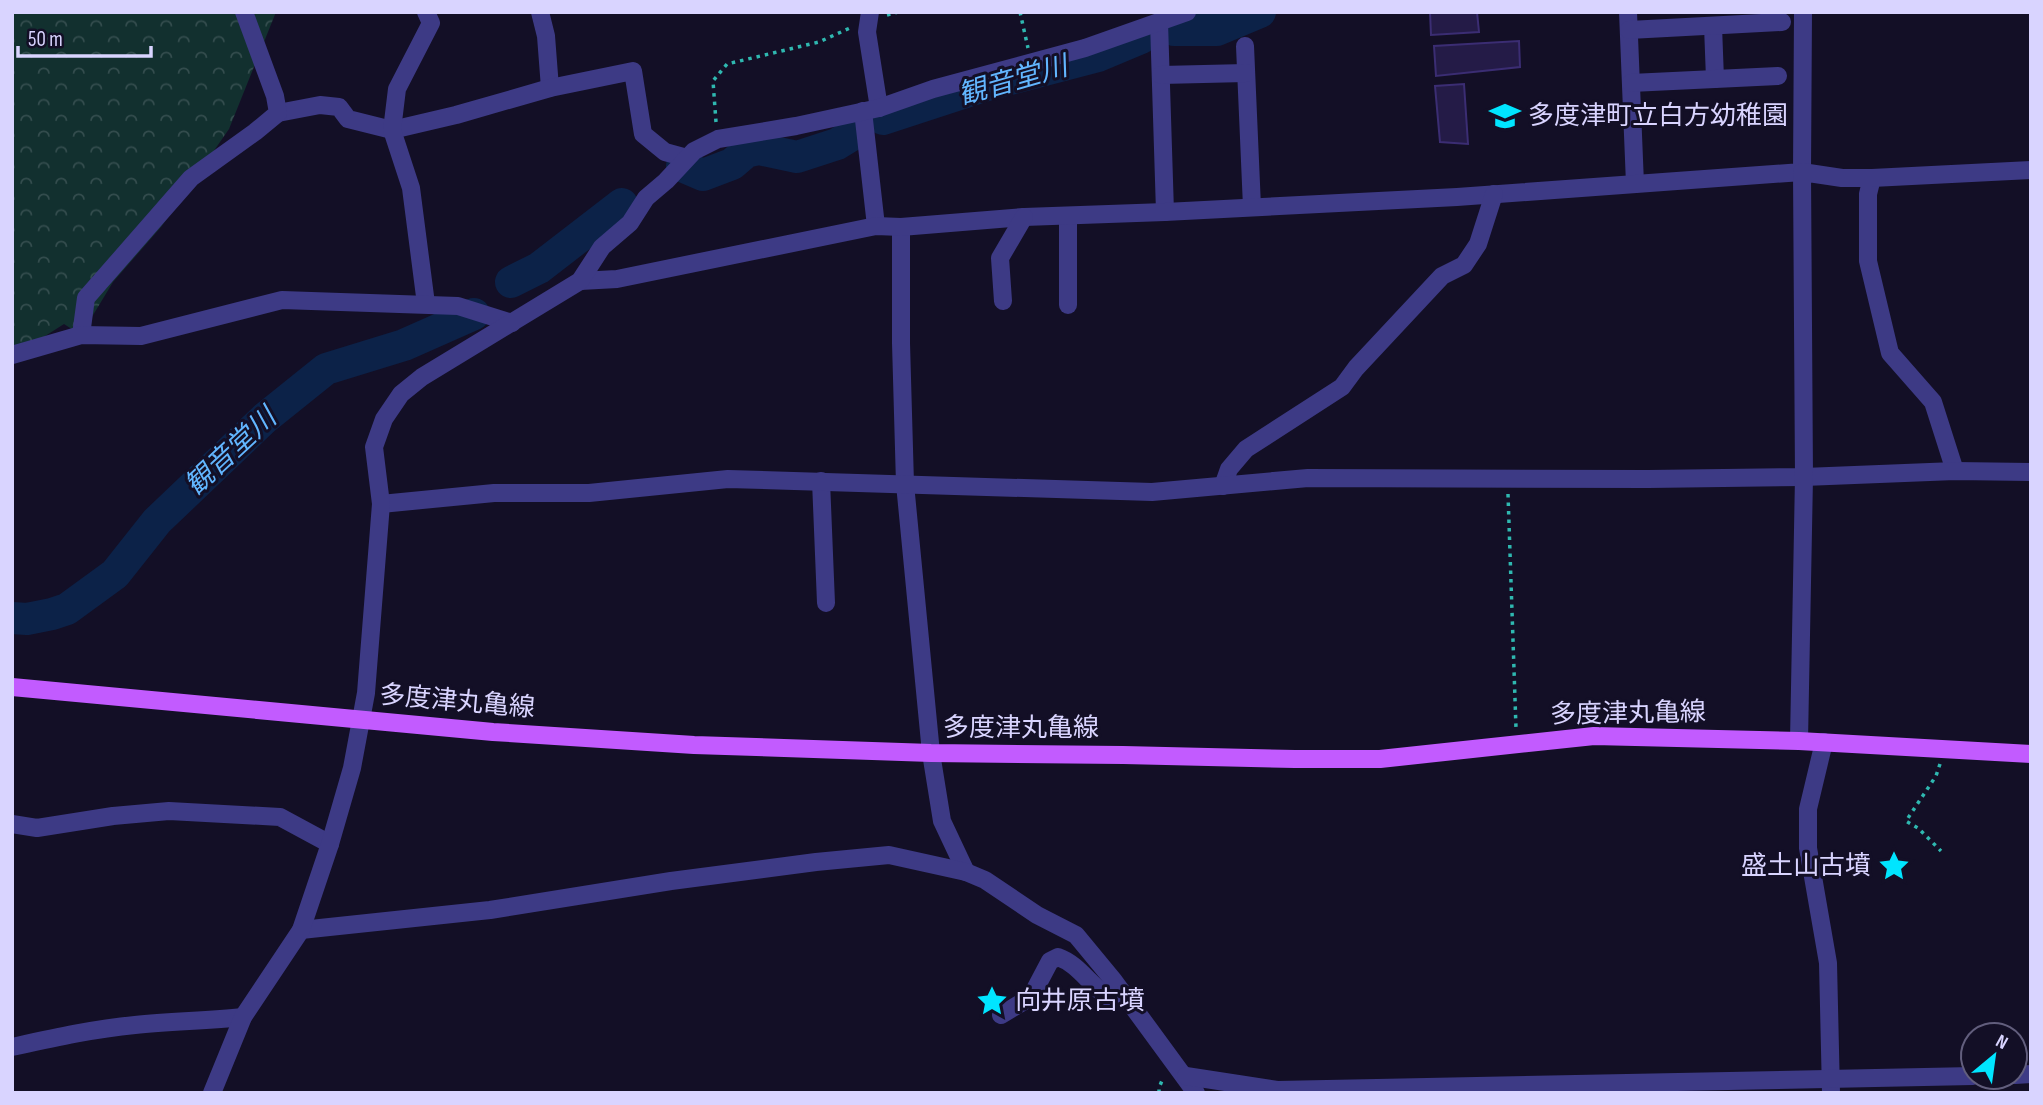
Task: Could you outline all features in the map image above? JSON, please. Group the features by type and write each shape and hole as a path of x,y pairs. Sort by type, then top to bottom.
{"main road":[{"name":"多度津丸亀線","path":"12,687 493,733 694,745 931,753 1295,760 1380,759 1594,736 1824,742 2031,754"}],"street":[{"path":"244,12 275,96 278,113"},
{"path":"426,12 430,23 397,89 392,130 411,188 426,304"},
{"path":"540,12 546,36 550,89"},
{"path":"212,1093 243,1017 301,930 352,768 366,693 381,504 374,447 384,419 401,394 422,377 580,281 602,247 630,223 646,198 694,151 718,139 796,126 871,109 933,89 1085,48 1187,12"},
{"path":"1799,741 1804,477 1803,12"},
{"path":"870,15 867,32 876,226"},
{"path":"1635,184 1628,21 1782,22"},
{"path":"1715,79 1718,21"},
{"path":"1159,22 1165,212"},
{"path":"1245,46 1252,207"},
{"path":"81,335 86,298 191,178 278,113 320,105 339,107 348,119 392,130 550,89 633,71 643,134 666,152 687,158"},
{"path":"1161,75 1246,72"},
{"path":"1631,83 1778,76"},
{"path":"580,281 617,279 876,226 901,227 1024,217 1494,194 1802,172 1842,178 1872,178 2031,170"},
{"path":"1872,178 1868,194 1868,261 1890,353 1933,402 1955,471"},
{"path":"1223,486 1229,469 1246,449 1342,387 1356,368 1442,275 1464,265 1478,244 1494,194"},
{"path":"1068,216 1068,305"},
{"path":"1003,301 1000,258 1024,217"},
{"path":"901,227 905,484 931,753 942,821 966,872"},
{"path":"12,355 81,335 141,337 282,300 458,306 512,323"},
{"path":"381,504 494,493 589,493 727,479 1152,492 1308,478 1804,477 1955,471 2031,472"},
{"path":"821,481 826,603"},
{"path":"1824,742 1808,809 1808,848 1828,963 1831,1086"},
{"path":"12,824 37,828 113,816 169,811 280,817 330,844"},
{"path":"301,930 490,910 671,881 890,855 966,872 985,880 1037,915 1076,935 1186,1076 1196,1093"},
{"path":"1001,1015 1031,997 1051,961 1058,957 1067,960 1102,994 1114,1000 1123,994"},
{"path":"12,1047 79,1032 243,1017"},
{"path":"1186,1076 1276,1090 1831,1086 1959,1077"}],"path":[{"path":"1020,12 1031,62"},
{"path":"718,139 713,81 727,64 819,42 870,15"},
{"path":"1507,478 1516,744"},
{"path":"1941,851 1918,828 1906,821 1936,776 1945,749"}],"green space":[{"path":"12,12 276,12 229,129 161,227 113,282 81,335 64,324 12,357"}],"building":[{"path":"1430,12 1477,12 1479,32 1431,35"},
{"path":"1519,41 1520,67 1436,76 1434,46"},
{"path":"1464,84 1468,144 1440,142 1435,86"}],"waterway":[{"name":"観音堂川","path":"1174,30 1217,30 1260,12"},
{"name":"観音堂川","path":"883,119 987,85 1098,56 1141,38"},
{"name":"観音堂川","path":"682,166 703,175 732,164 746,152 759,149 797,157 837,144 855,133"},
{"name":"観音堂川","path":"511,282 539,268 622,204"},
{"name":"観音堂川","path":"12,618 27,619 67,609 115,574 157,521 265,418 326,369 404,345 474,314"}],"place":[{"name":"多度津町立白方幼稚園","path":"1505,116"},
{"name":"盛土山古墳","path":"1894,866"},
{"name":"向井原古墳","path":"992,1001"}]}
